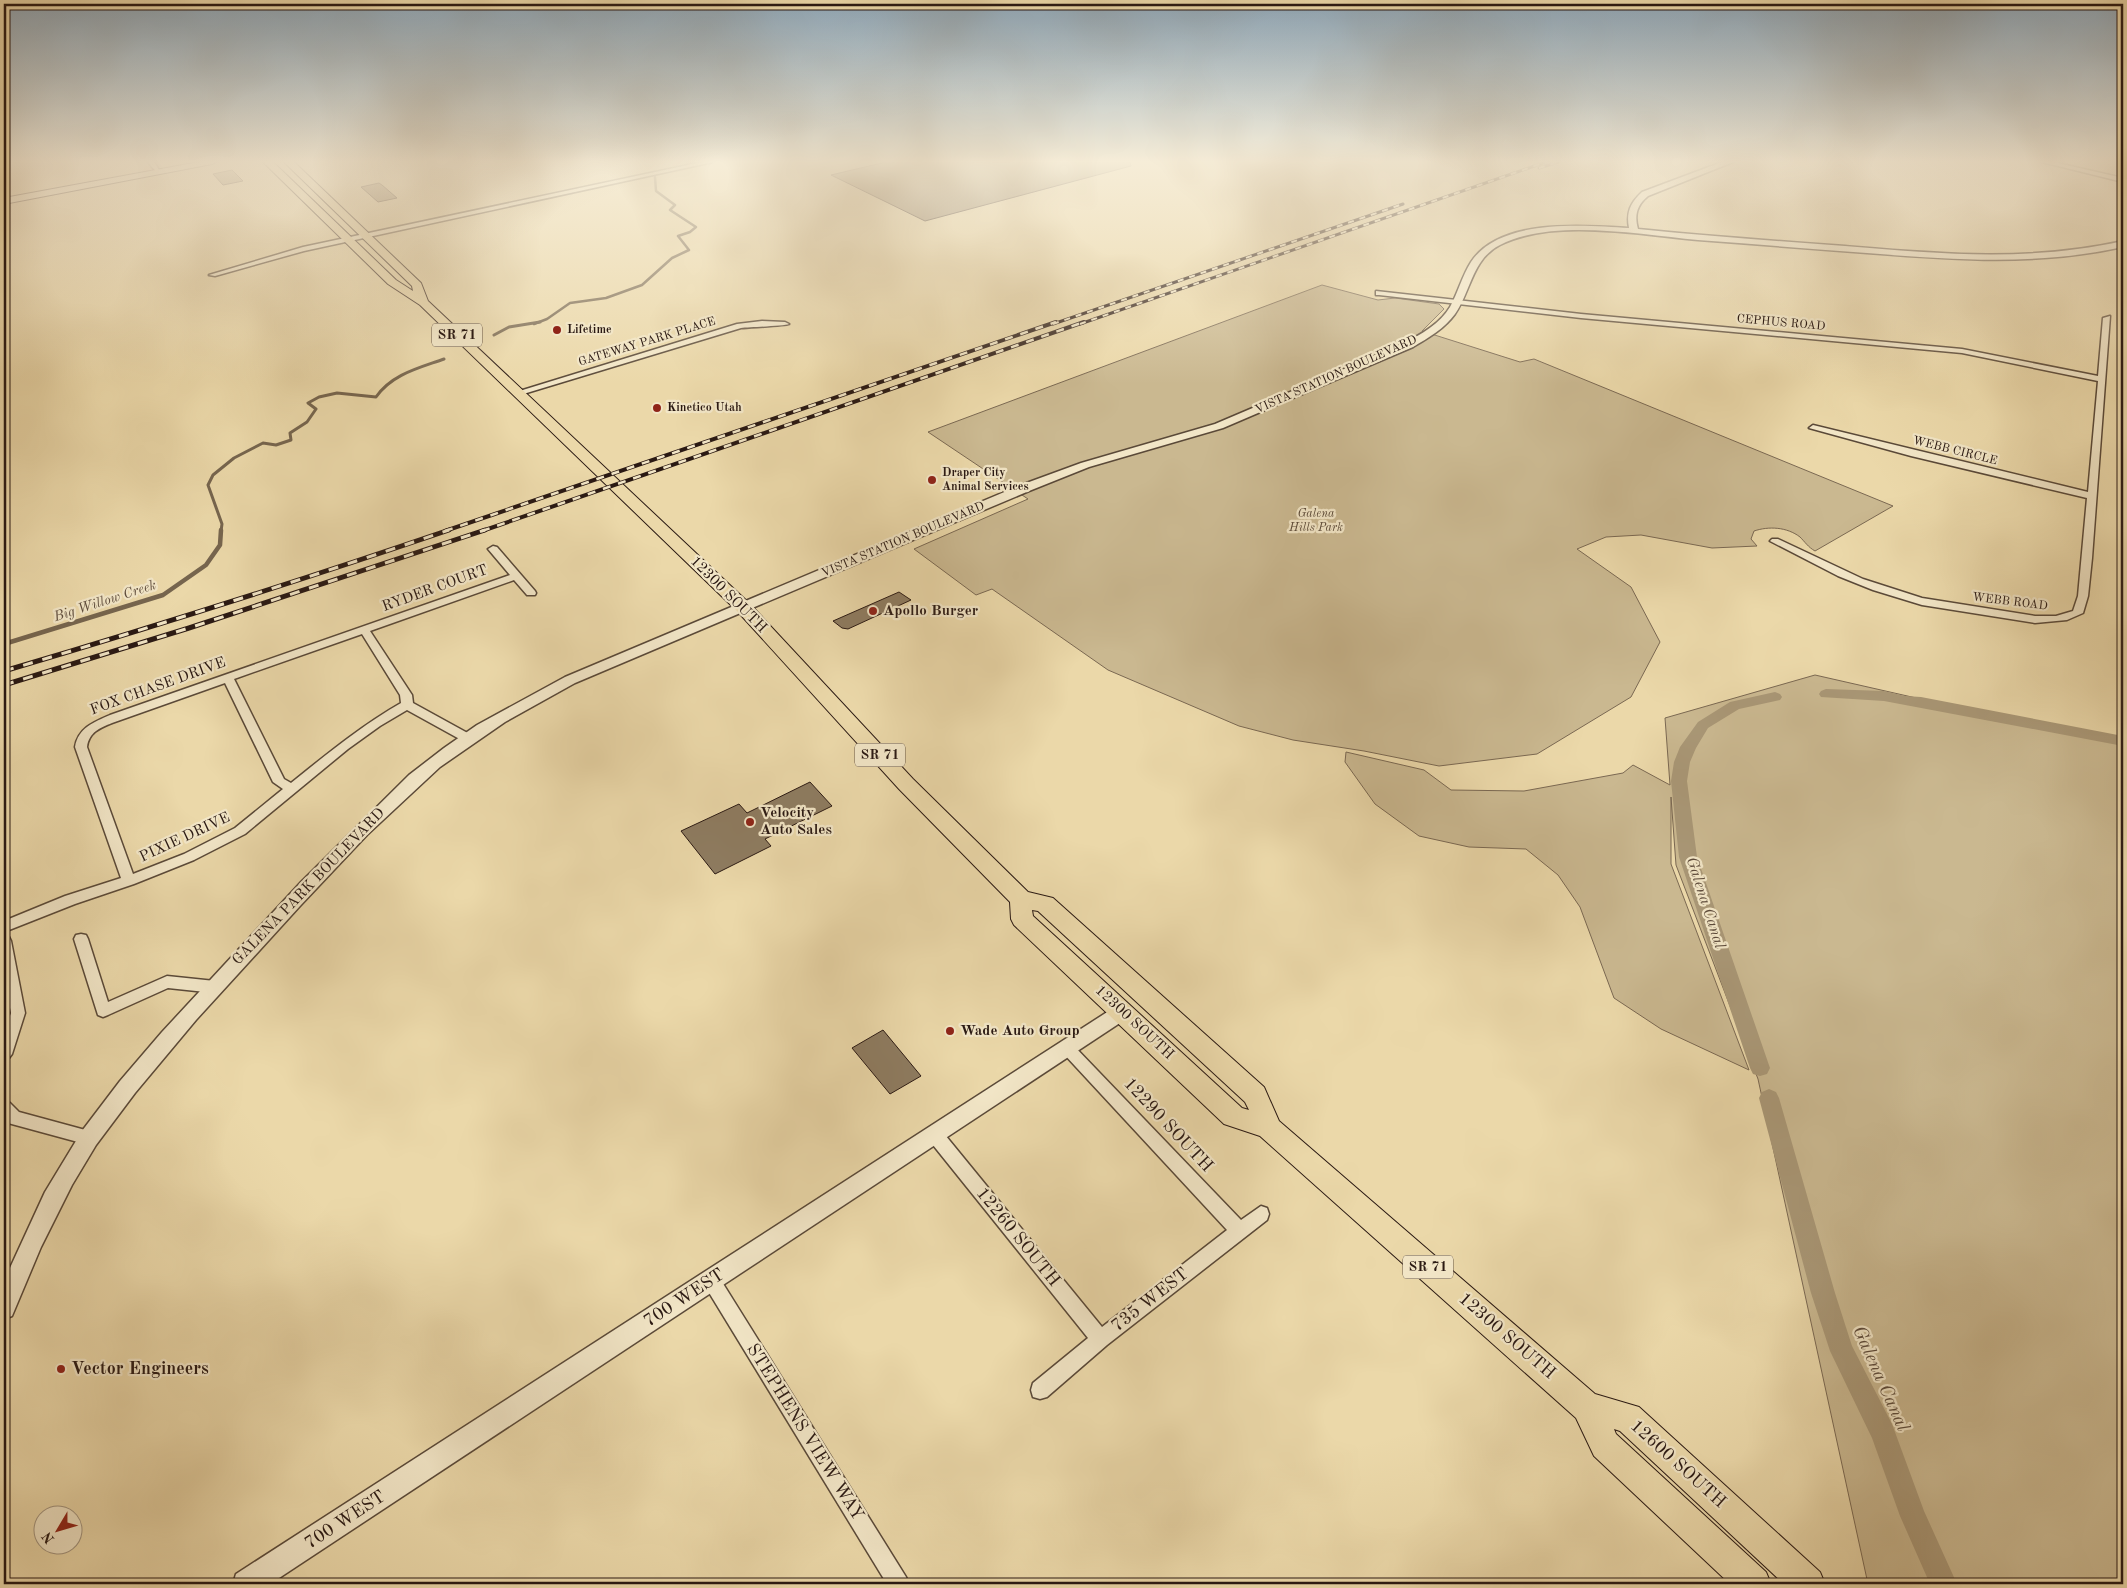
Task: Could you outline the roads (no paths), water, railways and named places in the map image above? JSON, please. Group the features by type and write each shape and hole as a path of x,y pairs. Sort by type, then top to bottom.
{"main road":[{"name":"12300 SOUTH","path":"345,236 392,282 424,303 744,608 906,784 1021,899 1045,904 1255,1095 1269,1128"},
{"name":"12300 SOUTH","path":"367,236 418,285 424,303"},
{"name":"12300 SOUTH","path":"1021,899 1022,919 1233,1116 1269,1128 1587,1407"},
{"name":"SR 71","path":"1587,1407 1605,1445 1754,1584"},
{"name":"12600 SOUTH","path":"1587,1407 1628,1418 1808,1584"}],"street":[{"path":"213,275 303,249 361,236"},
{"name":"VISTA STATION BOULEVARD","path":"744,608 1084,465 1219,426 1410,345 1430,333 1453,310 1471,268 1487,249 1497,243 1517,236"},
{"name":"VISTA STATION BOULEVARD","path":"1687,236 1967,258 2049,256 2078,253 2123,244"},
{"name":"CEPHUS ROAD","path":"1378,294 1581,316 1962,351 2101,379"},
{"name":"WEBB ROAD","path":"1775,541 1851,578 1878,589 1915,600 2038,620 2062,620 2078,613 2083,596 2106,318"},
{"name":"GATEWAY PARK PLACE","path":"517,393 740,326 762,322 786,324"},
{"name":"WEBB CIRCLE","path":"1813,428 2092,496"},
{"name":"RYDER COURT","path":"493,549 530,592"},
{"name":"RYDER COURT","path":"365,631 516,576"},
{"name":"GALENA PARK BOULEVARD","path":"4,1308 24,1258 54,1196 89,1138 154,1055 214,987 305,888 406,786 436,761 517,707 570,680 744,608"},
{"path":"365,631 406,695 407,705 469,739"},
{"name":"FOX CHASE DRIVE","path":"129,881 81,747 81,739 85,732 99,724 365,631"},
{"path":"228,678 278,782 293,789"},
{"name":"PIXIE DRIVE","path":"4,927 70,900 129,881 189,857 240,831 344,746 376,723 407,705"},
{"path":"81,939 103,1011 167,982 214,987"},
{"path":"4,941 18,1013 4,1054"},
{"name":"700 WEST","path":"246,1584 1122,1012"},
{"name":"12290 SOUTH","path":"1068,1049 1240,1230"},
{"path":"4,1108 14,1118 89,1138"},
{"name":"12260 SOUTH","path":"935,1135 1101,1339"},
{"name":"735 WEST","path":"1040,1390 1101,1339 1261,1214"},
{"name":"STEPHENS VIEW WAY","path":"711,1280 899,1584"}],"waterway":[{"name":"Big Willow Creek","path":"539,322 547,319 570,303 606,298 642,285 672,258 689,250 678,236"},
{"name":"Big Willow Creek","path":"494,335 509,327 539,322"},
{"name":"Big Willow Creek","path":"534,324 539,322"},
{"name":"Big Willow Creek","path":"221,531 222,524 208,485 213,475 234,458 263,443 276,445 291,440 290,433 307,422 316,409 308,403 319,397 337,393 376,397 382,389 398,377 444,359"},
{"name":"Big Willow Creek","path":"4,644 163,595 206,565 220,545 221,530"},
{"name":"Galena Canal","path":"1826,694 1884,696 2123,741"},
{"name":"Galena Canal","path":"1760,1068 1688,857 1679,781 1682,762 1688,747 1703,725 1735,705 1775,697"},
{"name":"Galena Canal","path":"1769,1098 1823,1293 1842,1351 1883,1433 1913,1516 1944,1584"}],"railway":[{"path":"1053,324 1309,236"},
{"path":"1080,324 1333,236"},
{"path":"445,531 1056,322"},
{"path":"482,531 1084,322"},
{"path":"4,671 227,603 449,530"},
{"path":"4,685 189,628 482,531"}],"place":[{"name":"Lifetime","path":"557,330"},
{"name":"Kinetico Utah","path":"657,408"},
{"name":"Draper City Animal Services","path":"932,480"},
{"name":"Apollo Burger","path":"873,611"},
{"name":"Velocity Auto Sales","path":"750,822"},
{"name":"Wade Auto Group","path":"950,1031"},
{"name":"Vector Engineers","path":"61,1369"}],"park label":[{"name":"Galena Hills Park","path":"1316,521"}]}
